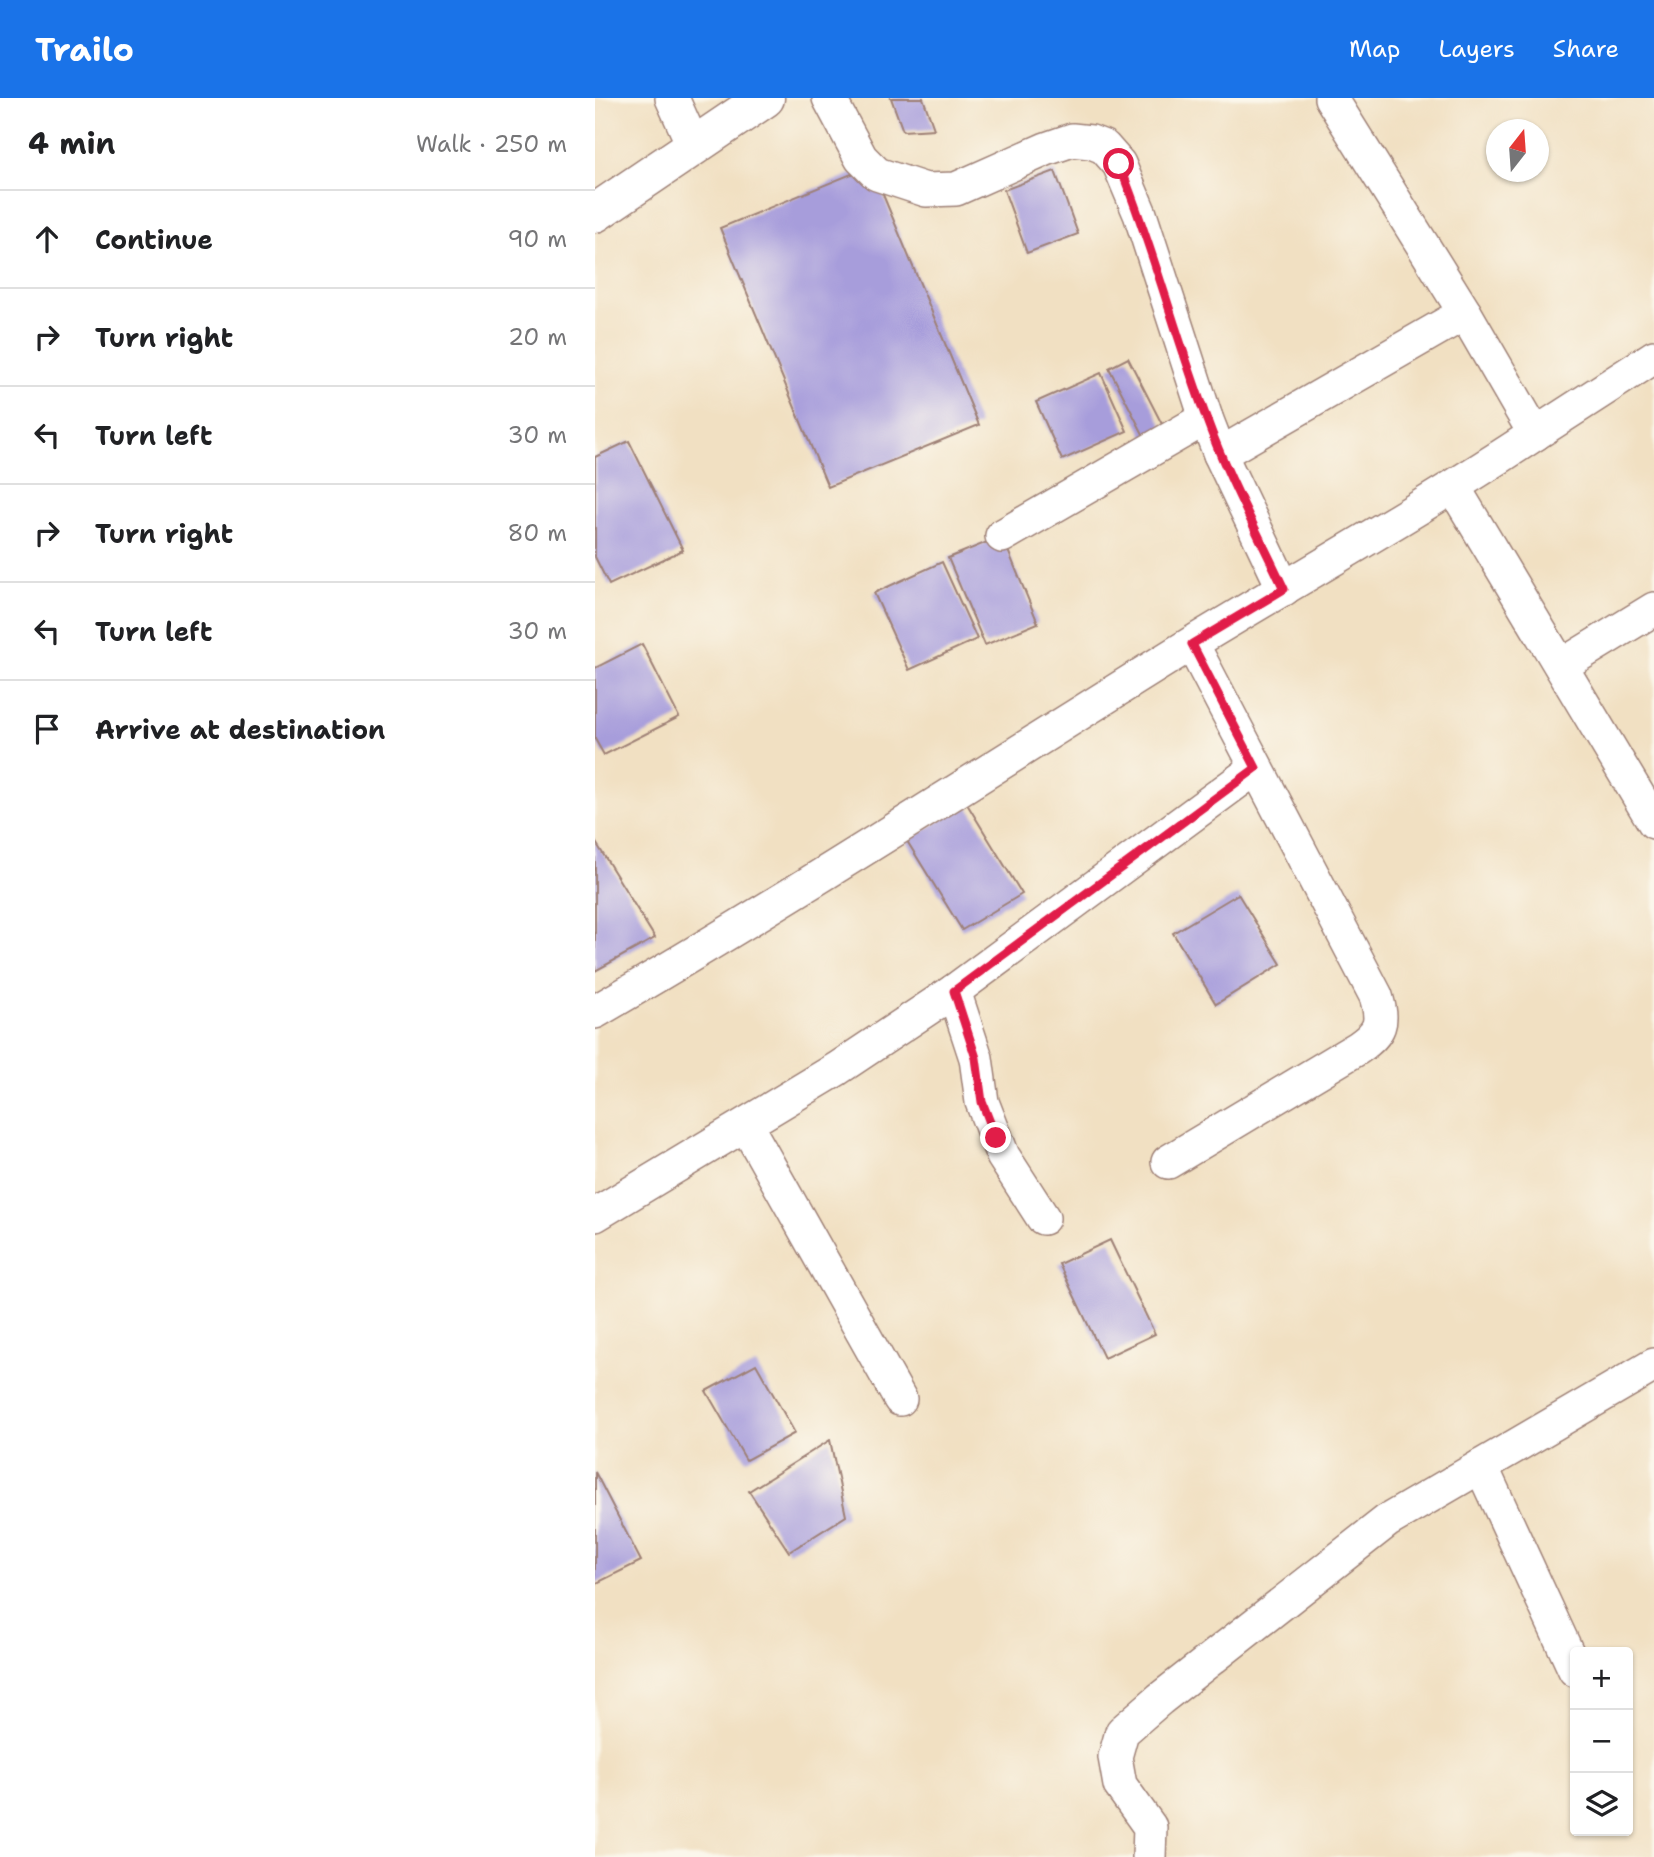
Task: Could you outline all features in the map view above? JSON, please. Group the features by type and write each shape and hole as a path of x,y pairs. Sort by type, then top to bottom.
{"main road":[{"path":"595,214 765,98"}],"street":[{"path":"672,98 694,147"},
{"path":"829,98 861,158 877,174 926,190 956,189 1072,140 1091,142 1104,147 1119,164 1140,214 1220,454 1284,589"},
{"path":"1331,98 1465,313 1535,434"},
{"path":"1220,454 1465,313"},
{"path":"595,1012 717,941 1192,644 1454,488 1654,357"},
{"path":"1002,536 1206,418"},
{"path":"1454,488 1654,822"},
{"path":"1561,666 1654,609"},
{"path":"1168,1163 1358,1048 1374,1037 1380,1027 1376,996 1192,644"},
{"path":"595,1215 837,1069 954,991 1256,768"},
{"path":"954,991 976,1058 982,1102 1003,1156 1043,1218"},
{"path":"746,1125 900,1399"},
{"path":"1149,1857 1150,1827 1120,1785 1115,1757 1122,1732 1160,1699 1387,1521 1654,1365"},
{"path":"1481,1466 1570,1660"}],"building":[{"path":"891,98 923,98 934,129 903,131"},
{"path":"871,166 979,425 828,487 720,228"},
{"path":"1055,171 1078,234 1027,253 1004,190"},
{"path":"1128,358 1164,428 1145,438 1109,368"},
{"path":"1101,373 1127,431 1062,460 1036,402"},
{"path":"629,441 683,550 609,585 595,557 595,457"},
{"path":"1002,536 1038,623 985,645 948,558"},
{"path":"942,562 977,639 909,670 874,593"},
{"path":"642,644 679,717 604,755 595,739 595,668"},
{"path":"967,804 1022,894 962,930 907,841"},
{"path":"595,841 655,938 595,971"},
{"path":"1238,894 1281,964 1216,1004 1173,933"},
{"path":"1110,1240 1155,1334 1104,1358 1059,1264"},
{"path":"756,1364 795,1433 746,1460 706,1391"},
{"path":"830,1440 846,1516 789,1552 749,1491"},
{"path":"595,1472 641,1561 595,1584"}],"route":[{"path":"996,1138 982,1102 976,1058 954,991 1256,768 1192,644 1284,589 1220,454 1206,418 1140,214 1119,164"}]}
